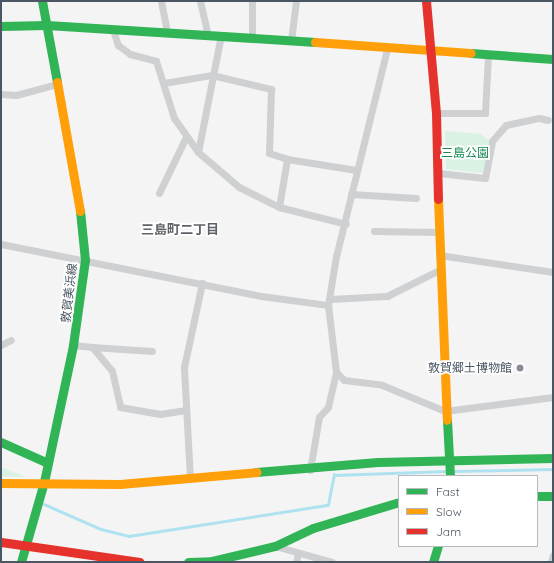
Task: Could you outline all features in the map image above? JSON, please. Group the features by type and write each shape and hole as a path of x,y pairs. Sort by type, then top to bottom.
{"street":[{"name":"敦賀美浜線","path":"21,562 44,482 74,345 85,260 48,25 42,1"},
{"path":"161,1 167,33"},
{"path":"200,1 208,35"},
{"path":"252,1 252,37"},
{"path":"291,41 296,1"},
{"path":"426,1 432,52 436,113 439,270 449,468"},
{"path":"1,26 48,25 252,37 387,49 553,60"},
{"path":"113,30 118,45 130,54 156,61 174,118 186,137 198,152 239,187 279,207 346,224"},
{"path":"198,152 221,36"},
{"path":"310,470 319,417 328,407 336,372 329,302 356,170 387,49"},
{"path":"436,113 485,114 488,55"},
{"path":"164,83 212,76 271,89 269,153 287,159 356,170"},
{"path":"1,94 16,95 57,84"},
{"path":"438,173 485,178 492,141 506,125 539,118 548,120"},
{"path":"159,193 186,137"},
{"path":"279,207 287,159"},
{"path":"351,194 416,198"},
{"path":"374,231 439,232"},
{"path":"1,244 202,283 329,302 387,296 439,270"},
{"path":"439,255 553,272"},
{"path":"190,479 184,367 202,283"},
{"path":"1,344 11,340"},
{"path":"74,345 152,351"},
{"path":"92,347 112,371 120,407 160,414 186,410"},
{"path":"336,372 344,380 382,385 445,411 553,398"},
{"path":"1,442 48,463"},
{"path":"1,483 44,482 120,484 310,470 378,462 449,468 553,458"},
{"path":"538,496 553,496"},
{"path":"188,562 212,561 275,546 313,528 398,502"},
{"path":"1,542 114,561 140,562"},
{"path":"275,546 332,562"},
{"path":"433,562 438,547"},
{"path":"296,562 298,553"},
{"path":"551,562 553,556"}],"green space":[{"name":"三島公園","path":"445,131 480,134 489,140 483,173 446,169"},
{"path":"1,467 26,477 1,477"}],"waterway":[{"path":"453,471 553,469"},
{"path":"44,504 101,529 129,536 328,505 334,475 448,471"}],"traffic: fast":[{"path":"42,1 57,82"},
{"path":"1,26 47,25 315,42"},
{"path":"471,53 553,59"},
{"path":"21,562 44,482 73,345 85,260 80,211"},
{"path":"447,420 450,475"},
{"path":"1,442 48,463"},
{"path":"256,472 378,462 553,458"},
{"path":"538,496 553,496"},
{"path":"188,562 212,561 275,546 313,528 398,502"},
{"path":"433,562 438,547"}],"traffic: slow":[{"path":"315,42 471,53"},
{"path":"57,82 80,211"},
{"path":"438,199 447,420"},
{"path":"1,483 120,484 256,472"}],"traffic: jam":[{"path":"426,1 436,113 438,199"},
{"path":"1,542 140,562"}],"place":[{"name":"敦賀郷土博物館","path":"520,368"}],"district":[{"name":"三島町二丁目","path":"180,229"}]}
